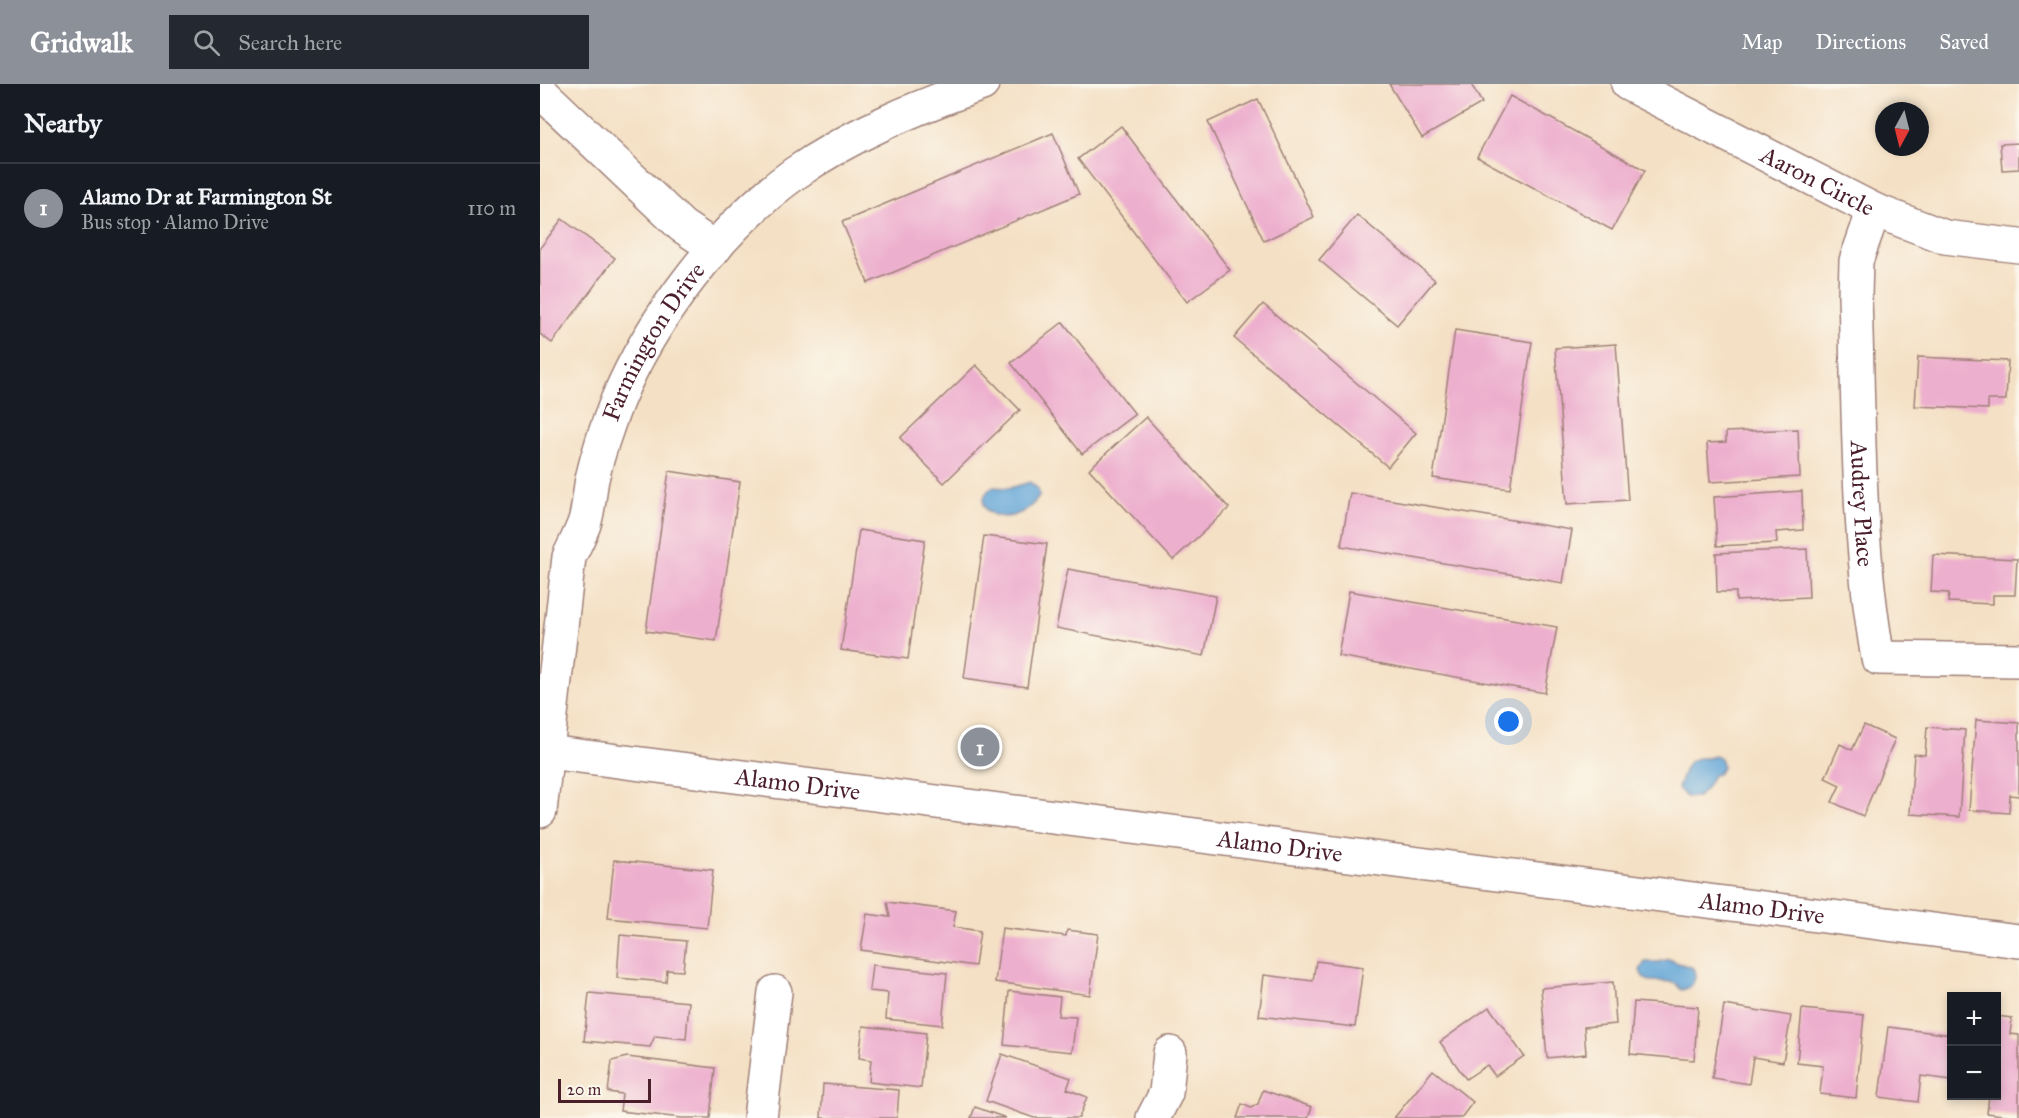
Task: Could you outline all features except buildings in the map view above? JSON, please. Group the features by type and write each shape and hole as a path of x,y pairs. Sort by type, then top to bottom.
{"street":[{"name":"Farmington Drive","path":"540,811 543,752 570,557 584,522 592,477 618,399 652,335 683,288 715,248 795,174 849,141 916,107 982,84"},
{"name":"Aaron Circle","path":"1628,84 1874,210 1945,237 2019,246"},
{"path":"543,89 682,226 715,248"},
{"name":"Audrey Place","path":"1874,210 1856,261 1855,296 1864,538 1869,606 1878,658 2019,660"},
{"name":"Alamo Drive","path":"543,752 2019,941"},
{"path":"760,1118 775,993"},
{"path":"1153,1118 1166,1093 1170,1053"}],"water":[{"path":"1030,482 1038,489 1039,497 1027,509 1004,517 994,515 987,510 984,503 985,495 992,487 1010,488"},
{"path":"1714,756 1720,758 1723,767 1718,774 1713,775 1698,797 1686,797 1678,788 1687,765 1695,759"},
{"path":"1669,959 1693,968 1695,979 1689,987 1681,990 1669,981 1650,981 1642,976 1640,970 1645,962"}],"place":[{"name":"Alamo Dr at Farmington St","path":"980,747"}]}
